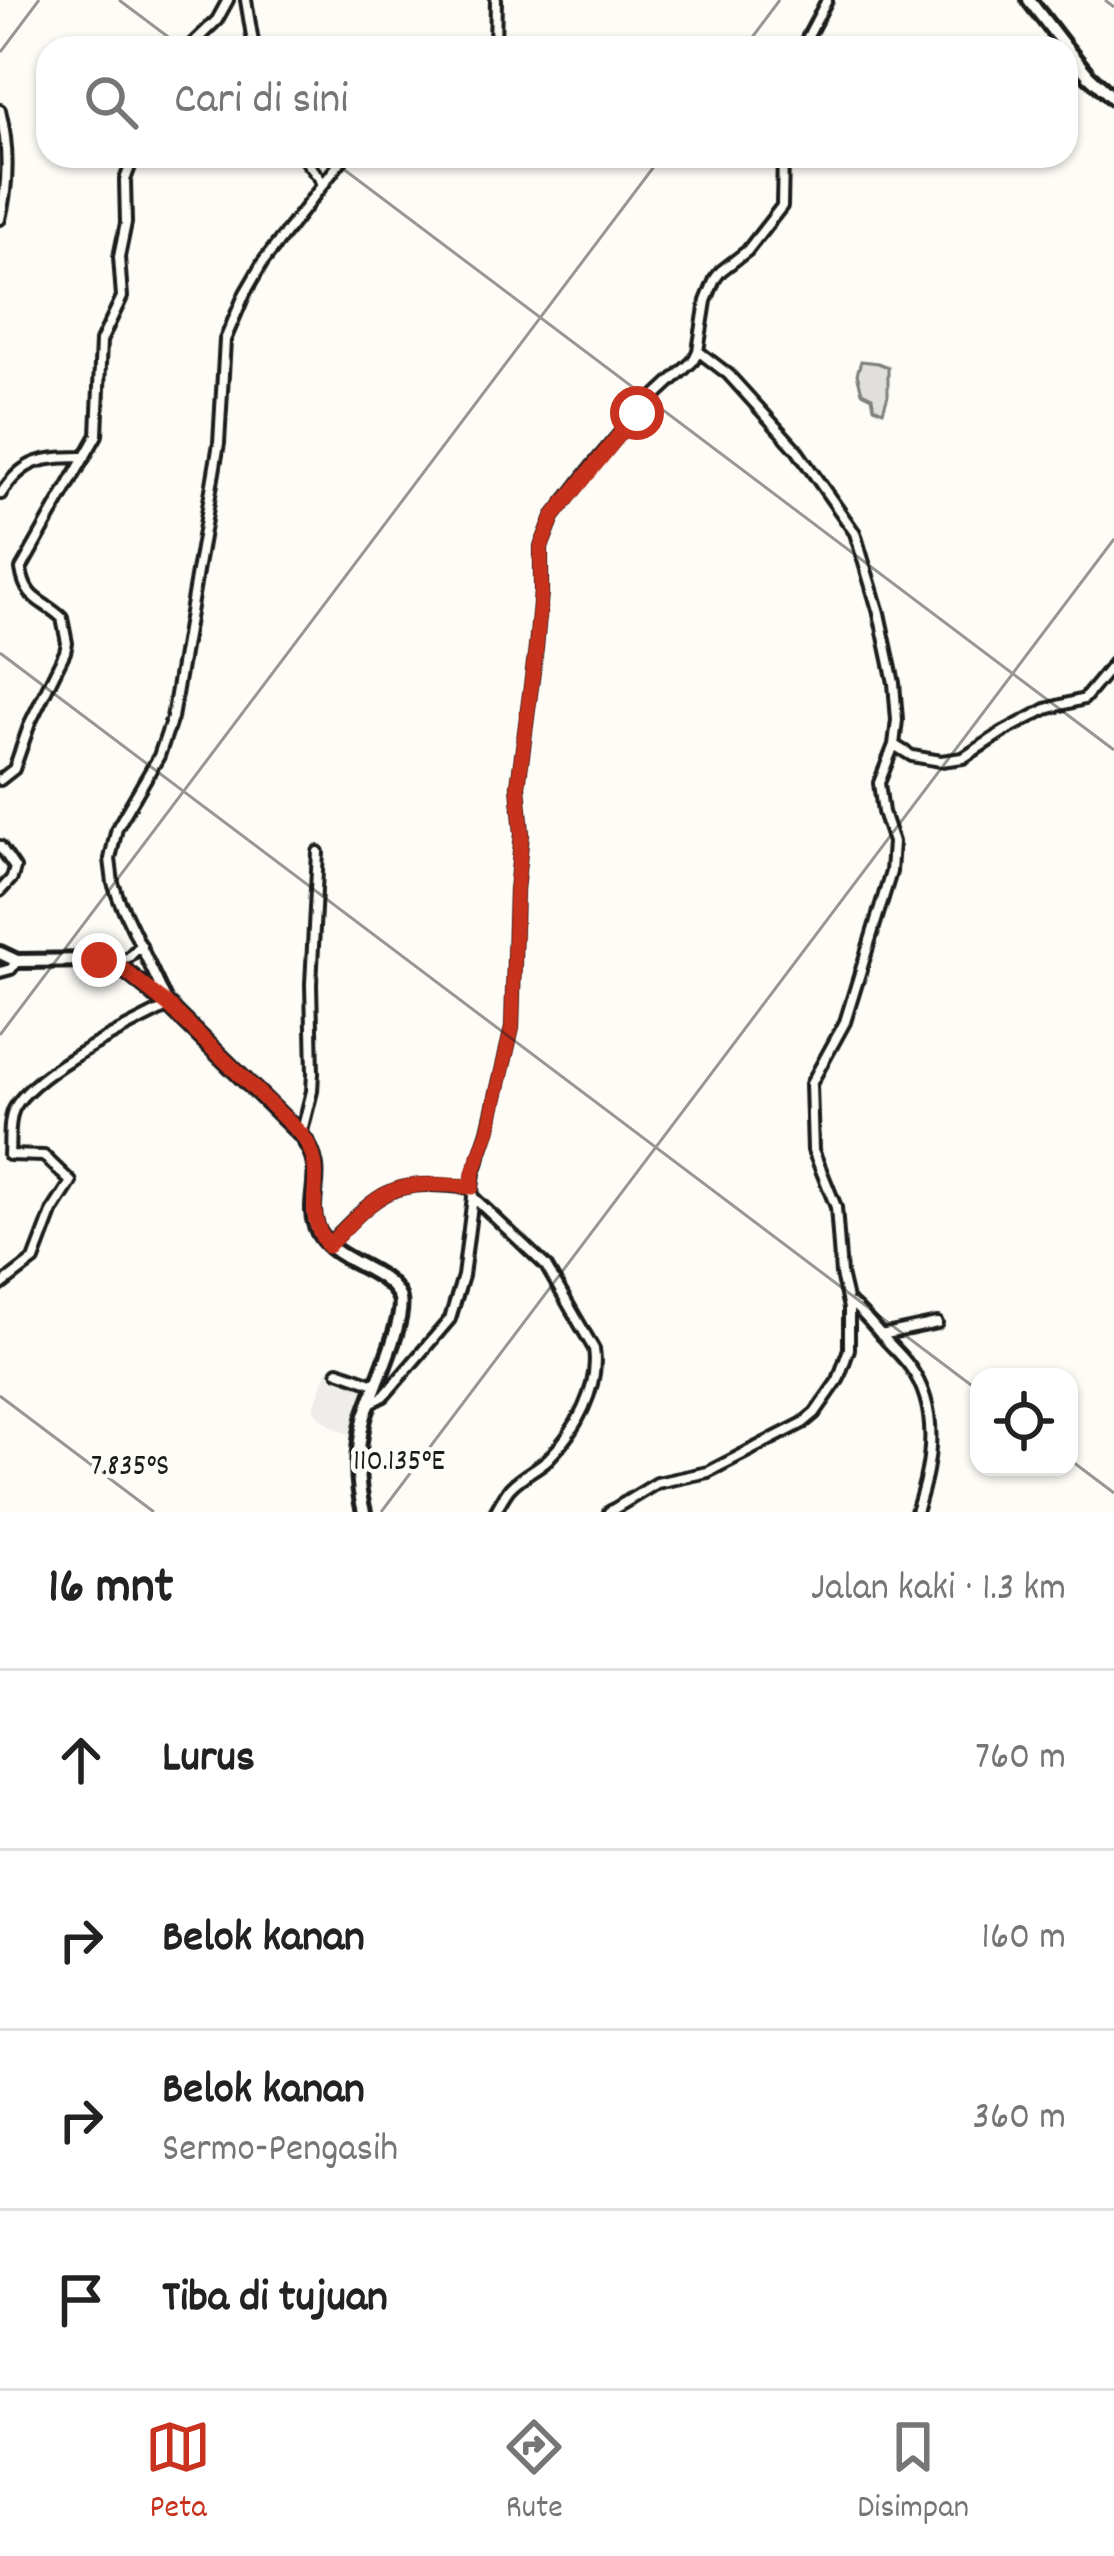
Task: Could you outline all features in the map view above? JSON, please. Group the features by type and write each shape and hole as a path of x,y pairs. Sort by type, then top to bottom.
{"main road":[{"path":"1029,0 1057,36"},
{"path":"1078,63 1114,99"},
{"path":"0,953 17,961 85,959 113,964 169,1006 302,1135 316,1159 314,1216 320,1234 328,1246 394,1288 401,1299 400,1322 363,1424 358,1487 364,1512"}],"street":[{"path":"200,36 228,0"},
{"path":"246,0 252,36"},
{"path":"495,36 496,0"},
{"path":"808,36 827,0"},
{"path":"0,110 8,164 0,219"},
{"path":"0,780 14,769 67,643 62,618 25,589 20,569 97,435 100,341 122,297 119,257 129,168"},
{"path":"311,168 324,184"},
{"path":"0,1286 34,1260 53,1210 71,1182 44,1156 9,1156 13,1112 48,1073 169,1006 112,883 112,844 127,808 159,756 172,718 219,443 225,340 263,262 336,168"},
{"path":"369,1403 384,1396 450,1319 463,1276 473,1173 488,1132 512,1028 522,834 518,786 539,610 541,547 553,517 593,465 637,413 693,362 706,301 716,279 747,251 782,206 783,168"},
{"path":"609,1512 657,1484 708,1472 803,1423 827,1396 846,1363 849,1308 836,1208 813,1150 811,1084 845,1022 891,872 893,842 879,783 894,746 898,720 894,682 855,533 796,449 728,374 698,350"},
{"path":"1,494 26,465 37,460 86,457"},
{"path":"894,746 912,756 941,761 963,758 1046,709 1084,699 1114,663"},
{"path":"0,846 14,868 0,891"},
{"path":"302,1135 313,1073 311,984 317,852"},
{"path":"113,964 141,945"},
{"path":"0,972 17,961"},
{"path":"328,1246 368,1204 390,1190 428,1183 473,1192 546,1266 594,1348 595,1382 560,1443 510,1488 495,1512"},
{"path":"849,1308 856,1307 913,1370 930,1412 927,1480 916,1512"},
{"path":"881,1335 937,1323"},
{"path":"338,1371 375,1384"}],"shaded area":[{"path":"861,361 888,367 883,411 862,392 857,374"},
{"path":"328,1368 371,1384 358,1440 313,1410"}],"route":[{"path":"99,960 124,970 169,1006 302,1135 316,1159 314,1216 328,1246 368,1204 390,1190 428,1183 472,1187 512,1028 522,834 518,786 536,648 541,547 553,517 637,413"}]}
